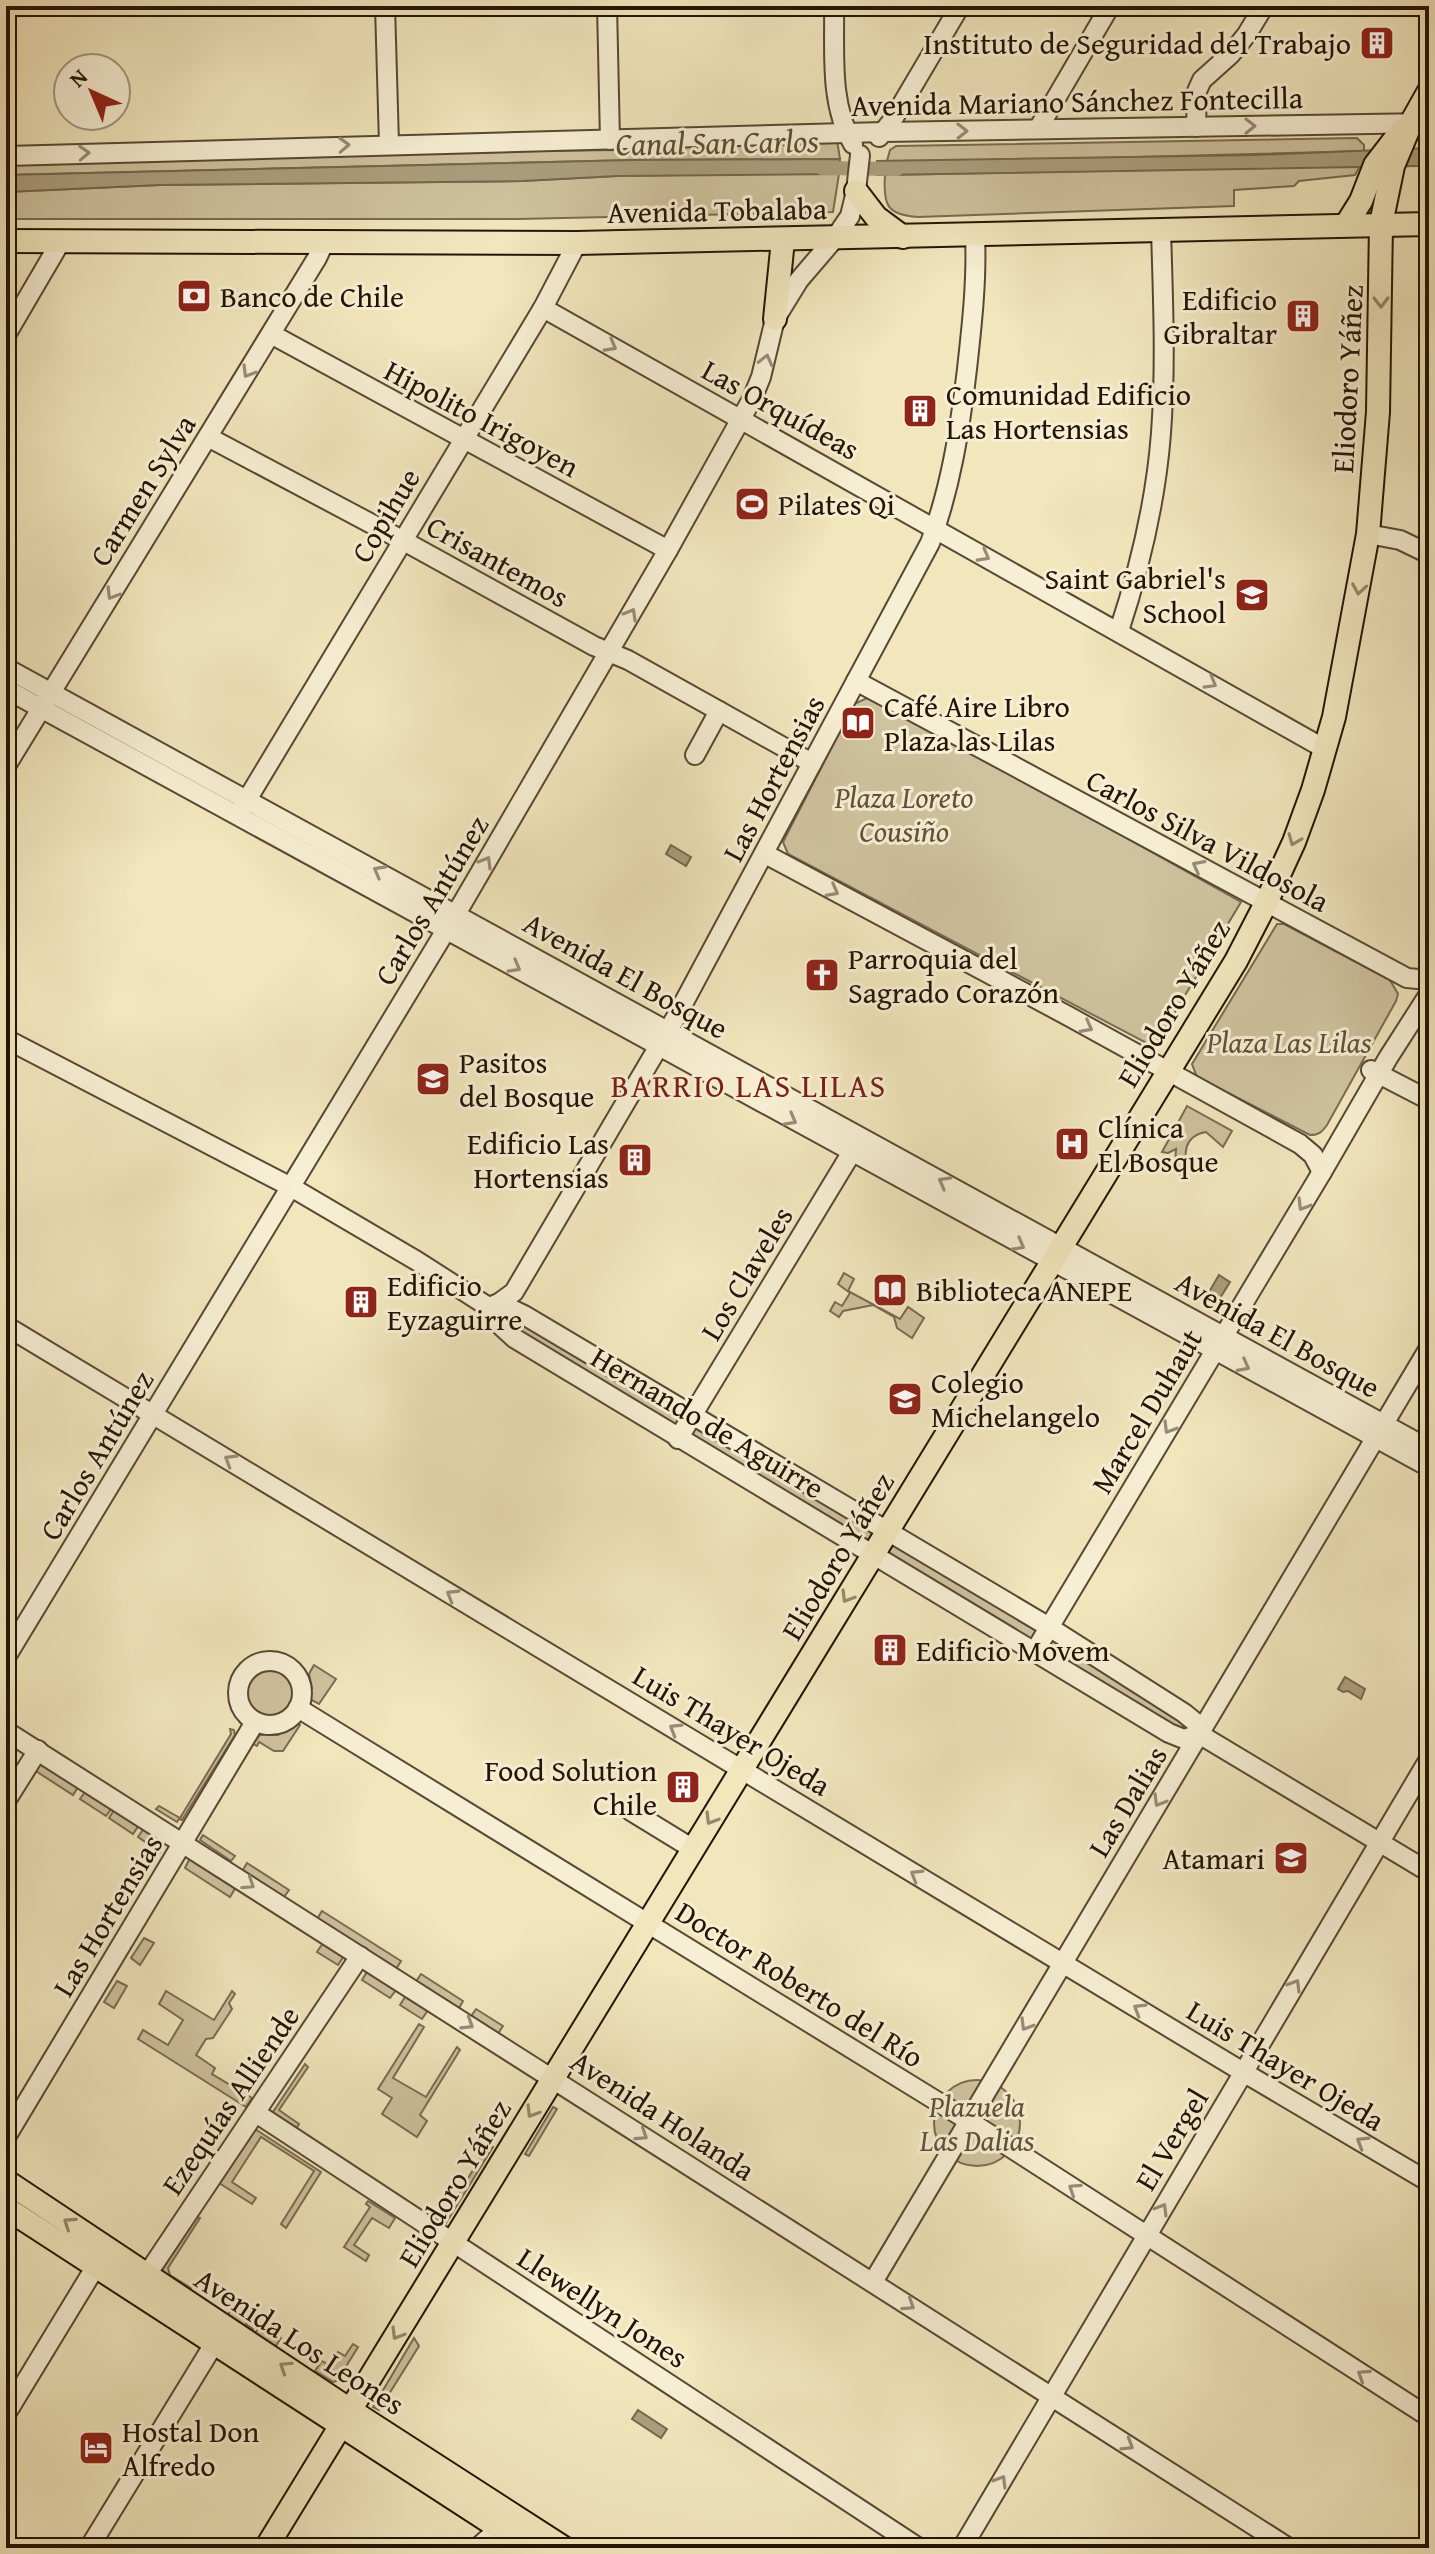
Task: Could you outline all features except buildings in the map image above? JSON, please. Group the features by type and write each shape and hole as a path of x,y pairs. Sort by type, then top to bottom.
{"main road":[{"path":"1346,225 1361,201 1381,155 1410,130 1429,91"},
{"name":"Eliodoro Yáñez","path":"266,2548 1236,961 1266,903 1304,816 1325,749 1345,665 1368,534 1378,412 1381,224 1393,166 1410,130"},
{"path":"858,170 876,217 903,237"},
{"name":"Avenida Tobalaba","path":"6,241 577,243 1429,224"},
{"path":"775,319 783,240"},
{"name":"Avenida Los Leones","path":"6,2181 146,2276 530,2548"},
{"name":"Avenida Los Leones","path":"6,2208 214,2344 564,2548"}],"street":[{"path":"385,6 389,144"},
{"path":"607,6 610,140"},
{"path":"834,6 838,107 858,170"},
{"path":"858,170 960,6"},
{"path":"1038,129 1110,6"},
{"path":"1196,127 1197,91 1202,80 1231,54 1264,6"},
{"name":"Avenida Mariano Sánchez Fontecilla","path":"6,156 1038,129 1196,127 1410,130"},
{"name":"Carlos Antúnez","path":"6,1657 451,922 668,550 742,419 761,377 775,319 799,280 850,216 858,170"},
{"path":"1119,631 1151,510 1161,436 1165,327 1161,230"},
{"name":"Las Hortensias","path":"493,1305 514,1292 664,1038 930,543 950,481 961,418 976,281 975,235"},
{"path":"6,335 61,241"},
{"name":"Carmen Sylva","path":"6,766 324,243"},
{"name":"Copihue","path":"242,807 543,308 577,243"},
{"name":"Las Orquídeas","path":"543,308 1325,749"},
{"name":"Hipolito Irigoyen","path":"271,334 668,550"},
{"name":"Crisantemos","path":"208,437 628,660 812,763"},
{"path":"1368,534 1400,540 1429,554"},
{"name":"Avenida El Bosque","path":"6,668 47,699 451,922 664,1038 861,1136 1057,1255"},
{"name":"Carlos Silva Vildosola","path":"856,681 1407,978 1429,980"},
{"name":"Avenida El Bosque","path":"6,689 47,699"},
{"path":"695,755 719,711"},
{"path":"765,854 1300,1144 1313,1155 1322,1172"},
{"path":"1300,1144 1320,1144 1330,1136 1375,1072 1413,997 1407,978"},
{"name":"Marcel Duhaut","path":"1035,1651 1322,1172 1375,1072 1429,994"},
{"name":"Avenida El Bosque","path":"664,1038 851,1153 1057,1255 1220,1343 1380,1431 1429,1467"},
{"name":"Hernando de Aguirre","path":"6,1039 291,1187 493,1305 524,1315 1049,1627 1184,1713 1195,1722 1199,1734 1429,1872"},
{"path":"1375,1072 1429,1100"},
{"name":"Los Claveles","path":"678,1439 861,1136"},
{"name":"Hernando de Aguirre","path":"493,1305 501,1326 514,1338 678,1439 1176,1737 1189,1739 1199,1734"},
{"name":"Luis Thayer Ojeda","path":"6,1326 1429,2182"},
{"name":"Las Dalias","path":"873,2282 1429,1348"},
{"name":"Avenida El Bosque","path":"1380,1431 1429,1449"},
{"path":"271,1660 282,1662 298,1676 302,1687 298,1708 292,1716 275,1725 255,1722 240,1706 238,1684 251,1666 271,1660"},
{"name":"Doctor Roberto del Río","path":"298,1708 969,2121 1429,2417"},
{"name":"Las Hortensias","path":"6,2137 255,1722"},
{"name":"Avenida Holanda","path":"6,1731 1289,2548"},
{"path":"6,1801 38,1750"},
{"name":"El Vergel","path":"962,2548 1429,1759"},
{"path":"631,1811 693,1849"},
{"name":"Ezequías Alliende","path":"146,2276 360,1956"},
{"name":"Llewellyn Jones","path":"256,2113 919,2548"},
{"path":"6,2414 96,2266"},
{"path":"89,2548 214,2344"},
{"path":"477,2548 500,2528"}],"green space":[{"path":"1357,138 1364,145 1364,151 887,161 890,150 896,146"},
{"path":"837,140 840,159 634,160 6,175 6,159 49,156 625,150"},
{"path":"1360,166 1355,175 1299,181 1294,186 1234,190 1234,206 918,217 893,210 885,194 885,175"},
{"path":"839,174 833,212 519,219 6,219 6,192 160,185 522,181"},
{"name":"Plaza Loreto Cousiño","path":"867,698 948,738 1241,902 1154,1047 788,854 783,842 854,704"},
{"name":"Plaza Las Lilas","path":"1277,924 1284,924 1390,980 1398,994 1327,1125 1316,1134 1310,1135 1197,1077 1192,1064"},
{"path":"1187,1106 1232,1131 1223,1147 1206,1132 1193,1137 1186,1152 1188,1172 1181,1176 1175,1165 1176,1149 1162,1152"},
{"path":"844,1273 854,1279 848,1291 900,1319 908,1307 924,1318 912,1338 897,1328 894,1317 873,1305 843,1311 839,1317 830,1311 835,1302 842,1306 850,1293 838,1284"},
{"path":"502,1317 524,1324 862,1523 1180,1717 1185,1723 1177,1730 857,1533 517,1333"},
{"path":"314,1665 336,1679 319,1704 308,1698 312,1688 309,1674"},
{"path":"270,1670 286,1677 293,1693 286,1709 270,1716 254,1709 247,1693 254,1677"},
{"path":"296,1722 300,1725 283,1751 274,1751 259,1742 257,1746 253,1744 260,1735 278,1735"},
{"path":"230,1729 234,1730 235,1735 182,1820 177,1822 156,1809 159,1806 180,1818 231,1734"},
{"path":"33,1758 78,1787 73,1795 28,1766"},
{"path":"85,1792 112,1808 106,1816 80,1799"},
{"path":"114,1810 139,1825 133,1834 109,1818"},
{"path":"144,1828 166,1842 160,1852 138,1837"},
{"path":"203,1835 235,1856 231,1861 200,1840"},
{"path":"190,1858 236,1887 230,1897 185,1868"},
{"path":"247,1863 289,1890 284,1897 243,1870"},
{"path":"322,1911 401,1961 396,1969 317,1919"},
{"path":"144,1938 154,1943 140,1965 131,1958"},
{"path":"325,1940 346,1953 338,1965 317,1952"},
{"path":"367,1972 396,1990 390,1998 362,1980"},
{"path":"421,1974 463,2001 458,2010 415,1983"},
{"path":"117,1981 127,1986 114,2008 104,2002"},
{"path":"166,1991 214,2020 232,1991 235,1994 229,2003 232,2009 213,2038 206,2039 196,2055 215,2068 212,2074 252,2098 246,2107 138,2039 143,2030 168,2045 183,2020 159,2004"},
{"path":"405,1997 428,2010 422,2019 400,2005"},
{"path":"476,2009 503,2026 497,2035 470,2018"},
{"path":"419,2024 424,2027 393,2078 426,2097 457,2047 460,2050 420,2115 427,2121 417,2137 382,2114 392,2098 378,2089"},
{"path":"305,2064 308,2067 279,2110 299,2124 295,2131 271,2115"},
{"name":"Plazuela Las Dalias","path":"977,2080 1001,2087 1013,2099 1020,2123 1013,2147 1001,2159 977,2166 953,2159 941,2147 934,2123 941,2099 953,2087"},
{"path":"553,2107 557,2109 529,2156 525,2154"},
{"path":"255,2129 321,2172 286,2228 281,2224 314,2171 261,2137 232,2182 256,2198 252,2204 219,2183"},
{"path":"488,2145 493,2147 443,2228 440,2225"},
{"path":"368,2201 395,2218 389,2228 372,2218 354,2245 369,2255 366,2261 344,2247 370,2207 366,2204"},
{"path":"197,2217 200,2218 168,2268 170,2275 191,2288 188,2293 159,2275"},
{"path":"236,2304 252,2314 246,2324 253,2329 250,2334 225,2318"},
{"path":"260,2325 281,2338 273,2350 253,2337"},
{"path":"414,2338 419,2346 379,2410 373,2407"},
{"path":"353,2344 358,2347 337,2381 333,2382 315,2371 322,2361 329,2365 338,2352 345,2356"}],"shaded area":[{"path":"1429,148 1429,166 877,175 877,161 1256,155"},
{"path":"840,159 839,174 160,185 6,192 6,175 634,160"},
{"path":"671,845 691,857 686,866 666,854"},
{"path":"1219,1275 1230,1282 1217,1303 1206,1297"},
{"path":"1345,1677 1365,1689 1361,1699 1338,1689"},
{"path":"638,2410 667,2429 661,2438 632,2419"}],"waterway":[{"name":"Canal San Carlos","path":"822,168 897,169"}],"place":[{"name":"Instituto de Seguridad del Trabajo","path":"1377,43"},
{"name":"Banco de Chile","path":"194,296"},
{"name":"Edificio Gibraltar","path":"1303,316"},
{"name":"Comunidad Edificio Las Hortensias","path":"920,411"},
{"name":"Pilates Qi","path":"752,504"},
{"name":"Saint Gabriel's School","path":"1252,595"},
{"name":"Café Aire Libro Plaza las Lilas","path":"858,723"},
{"name":"Parroquia del Sagrado Corazón","path":"822,975"},
{"name":"Pasitos del Bosque","path":"433,1079"},
{"name":"Clínica El Bosque","path":"1072,1144"},
{"name":"Edificio Las Hortensias","path":"635,1160"},
{"name":"Biblioteca ANEPE","path":"890,1290"},
{"name":"Edificio Eyzaguirre","path":"361,1302"},
{"name":"Colegio Michelangelo","path":"905,1399"},
{"name":"Edificio Movem","path":"890,1650"},
{"name":"Food Solution Chile","path":"683,1787"},
{"name":"Atamari","path":"1291,1858"},
{"name":"Hostal Don Alfredo","path":"96,2448"}],"district":[{"name":"BARRIO LAS LILAS","path":"749,1085"}]}
